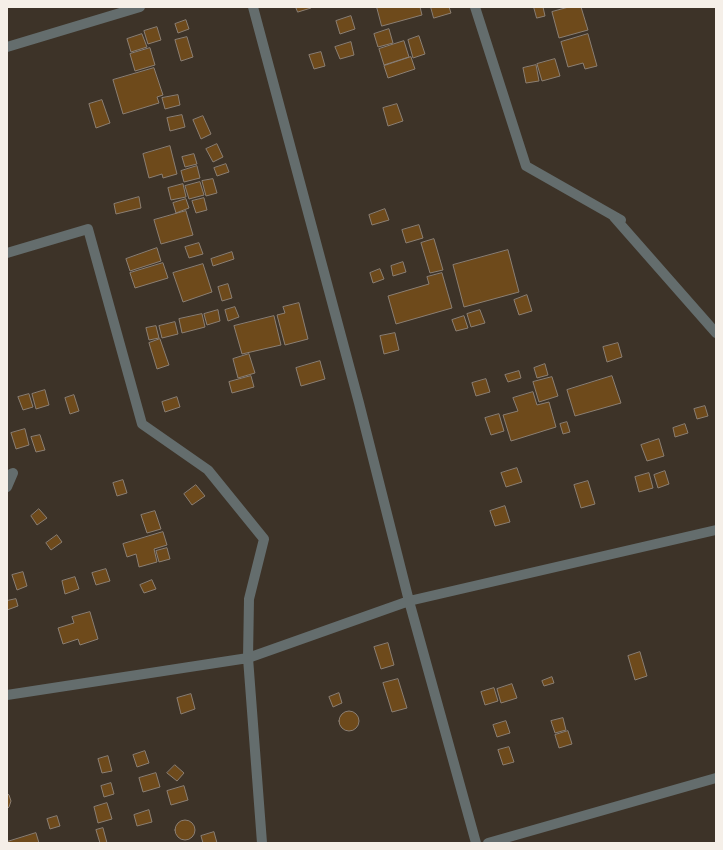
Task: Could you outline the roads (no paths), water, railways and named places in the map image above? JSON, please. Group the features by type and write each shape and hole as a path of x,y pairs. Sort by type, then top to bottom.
{"street":[{"path":"7,47 140,7"},
{"path":"253,7 360,403 409,601 476,843"},
{"path":"475,7 526,166 617,218 716,333"},
{"path":"7,253 88,229"},
{"path":"7,257 88,229"},
{"path":"88,229 142,424 208,470 264,539 248,599 248,658 262,843"},
{"path":"7,476 13,473 7,487"},
{"path":"7,695 248,658 409,601 716,530"},
{"path":"488,843 716,778"}]}
